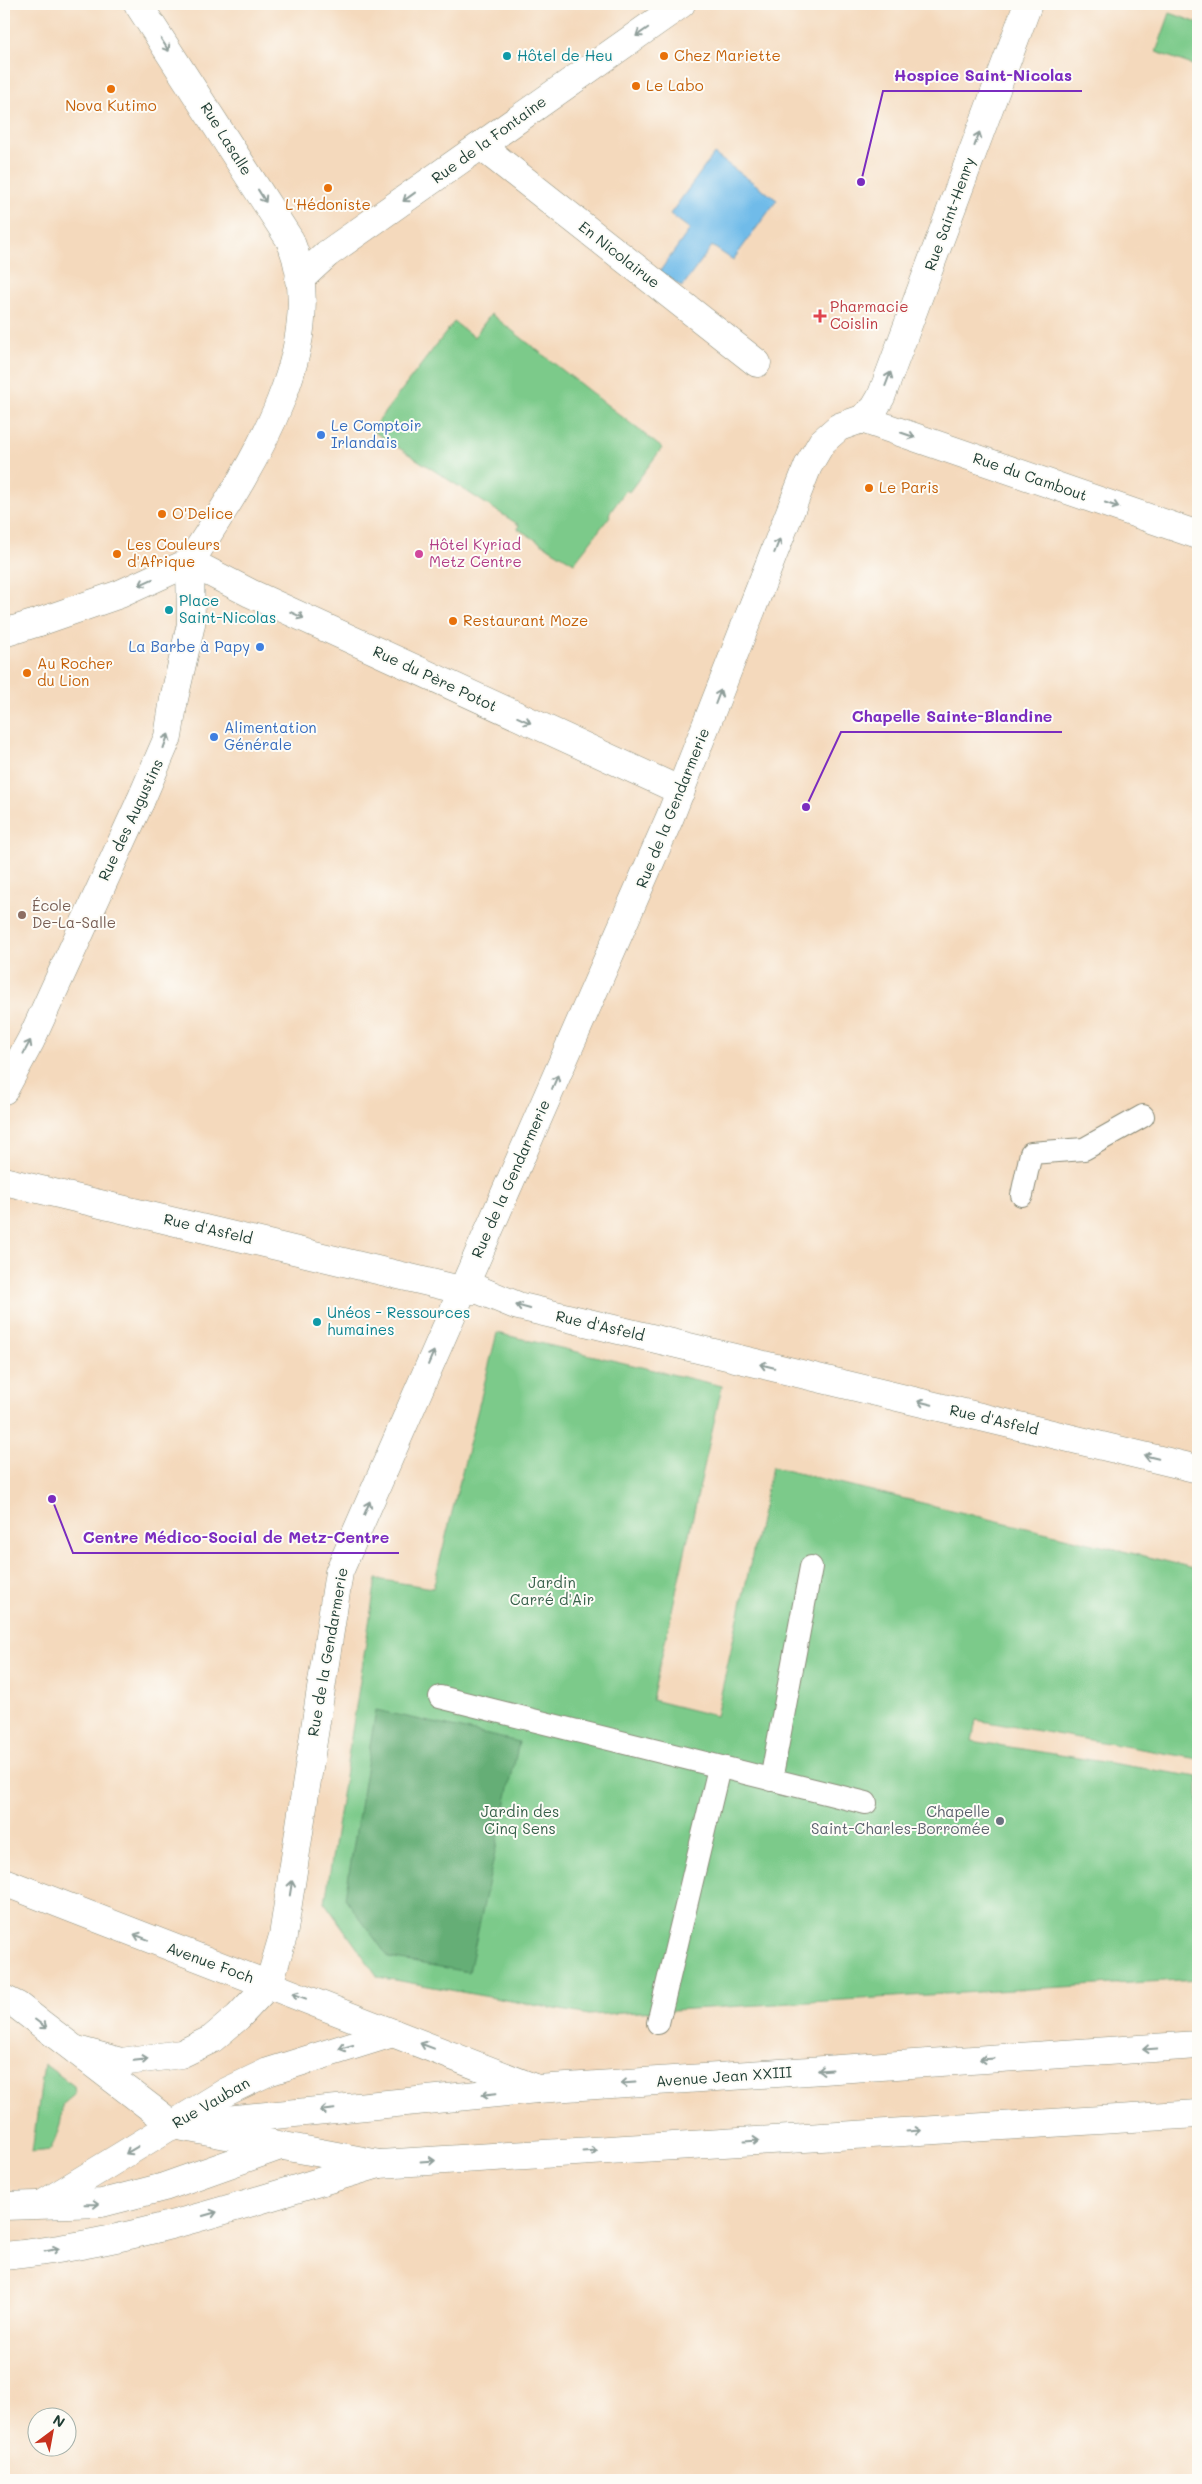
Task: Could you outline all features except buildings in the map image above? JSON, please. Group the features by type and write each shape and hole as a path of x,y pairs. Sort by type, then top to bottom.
{"street":[{"name":"Rue Lasalle","path":"138,4 290,240 297,258 300,280"},
{"name":"Rue de la Fontaine","path":"300,280 327,254 682,4"},
{"name":"Rue Saint-Henry","path":"862,419 881,397 1028,4"},
{"name":"En Nicolairue","path":"481,146 757,363"},
{"path":"4,633 112,597 190,562 231,498 281,403 294,366 301,325 300,280"},
{"name":"Rue du Cambout","path":"862,419 1198,535"},
{"name":"Rue de la Gendarmerie","path":"268,1984 283,1936 339,1572 681,791 808,466 822,442 839,427 862,419"},
{"name":"Rue du Père Potot","path":"190,562 250,593 681,791"},
{"name":"Rue des Augustins","path":"4,1090 30,1040 168,737 174,699 191,624 190,562"},
{"name":"Rue d'Asfeld","path":"4,1181 461,1290 479,1290 518,1306 1198,1468"},
{"name":"Avenue Foch","path":"4,1882 141,1937 268,1984 238,2017 212,2039 181,2054 121,2062 77,2050"},
{"name":"Avenue Jean XXIII","path":"268,1984 537,2089 1198,2045"},
{"name":"Avenue Foch","path":"4,1998 18,2006 77,2050 174,2125 280,2146"},
{"name":"Rue Vauban","path":"43,2204 226,2092 268,2072 393,2033"},
{"path":"174,2125 537,2089"},
{"path":"4,2256 43,2252 162,2228 379,2164 1198,2114"},
{"path":"280,2146 379,2164"},
{"name":"Rue Vauban","path":"4,2206 102,2203 169,2185 280,2146"}],"lane":[{"path":"1022,1195 1031,1153 1084,1149 1143,1116"},
{"path":"771,1780 811,1567"},
{"path":"440,1697 719,1768 866,1803"},
{"path":"658,2023 719,1768"}],"green space":[{"path":"1170,13 1198,23 1198,67 1156,52"},
{"path":"491,314 662,448 629,492 626,490 609,514 610,516 574,563 518,529 519,525 371,430 454,322 474,337"},
{"name":"Jardin des Cinq Sens","path":"497,1333 722,1386 652,1700 716,1716 772,1467 1198,1569 1198,1759 976,1720 972,1741 1198,1777 1198,1979 589,2015 378,1977 325,1903 376,1579 433,1588"},
{"path":"376,1710 519,1742 469,1972 389,1958 345,1898"},
{"path":"44,2064 74,2086 75,2094 62,2105 59,2128 50,2150 32,2152"}],"water":[{"path":"714,154 777,200 733,260 712,246 682,287 660,271 690,229 670,214"}],"place":[{"name":"Hôtel de Heu","path":"507,56"},
{"name":"Chez Mariette","path":"664,56"},
{"name":"Le Labo","path":"636,86"},
{"name":"Nova Kutimo","path":"111,89"},
{"name":"Hospice Saint-Nicolas","path":"861,182"},
{"name":"L'Hédoniste","path":"328,188"},
{"name":"Pharmacie Coislin","path":"820,316"},
{"name":"Le Comptoir Irlandais","path":"321,435"},
{"name":"Le Paris","path":"869,488"},
{"name":"O'Delice","path":"162,514"},
{"name":"Les Couleurs d'Afrique","path":"117,554"},
{"name":"Hôtel Kyriad Metz Centre","path":"419,554"},
{"name":"Place Saint-Nicolas","path":"169,610"},
{"name":"Restaurant Moze","path":"453,621"},
{"name":"La Barbe à Papy","path":"260,647"},
{"name":"Au Rocher du Lion","path":"27,673"},
{"name":"Alimentation Générale","path":"214,737"},
{"name":"Chapelle Sainte-Blandine","path":"806,807"},
{"name":"École De-La-Salle","path":"22,915"},
{"name":"Unéos - Ressources humaines","path":"317,1322"},
{"name":"Centre Médico-Social de Metz-Centre","path":"52,1499"},
{"name":"Chapelle Saint-Charles-Borromée","path":"1000,1821"}],"park label":[{"name":"Jardin Carré d'Air","path":"552,1592"}]}
